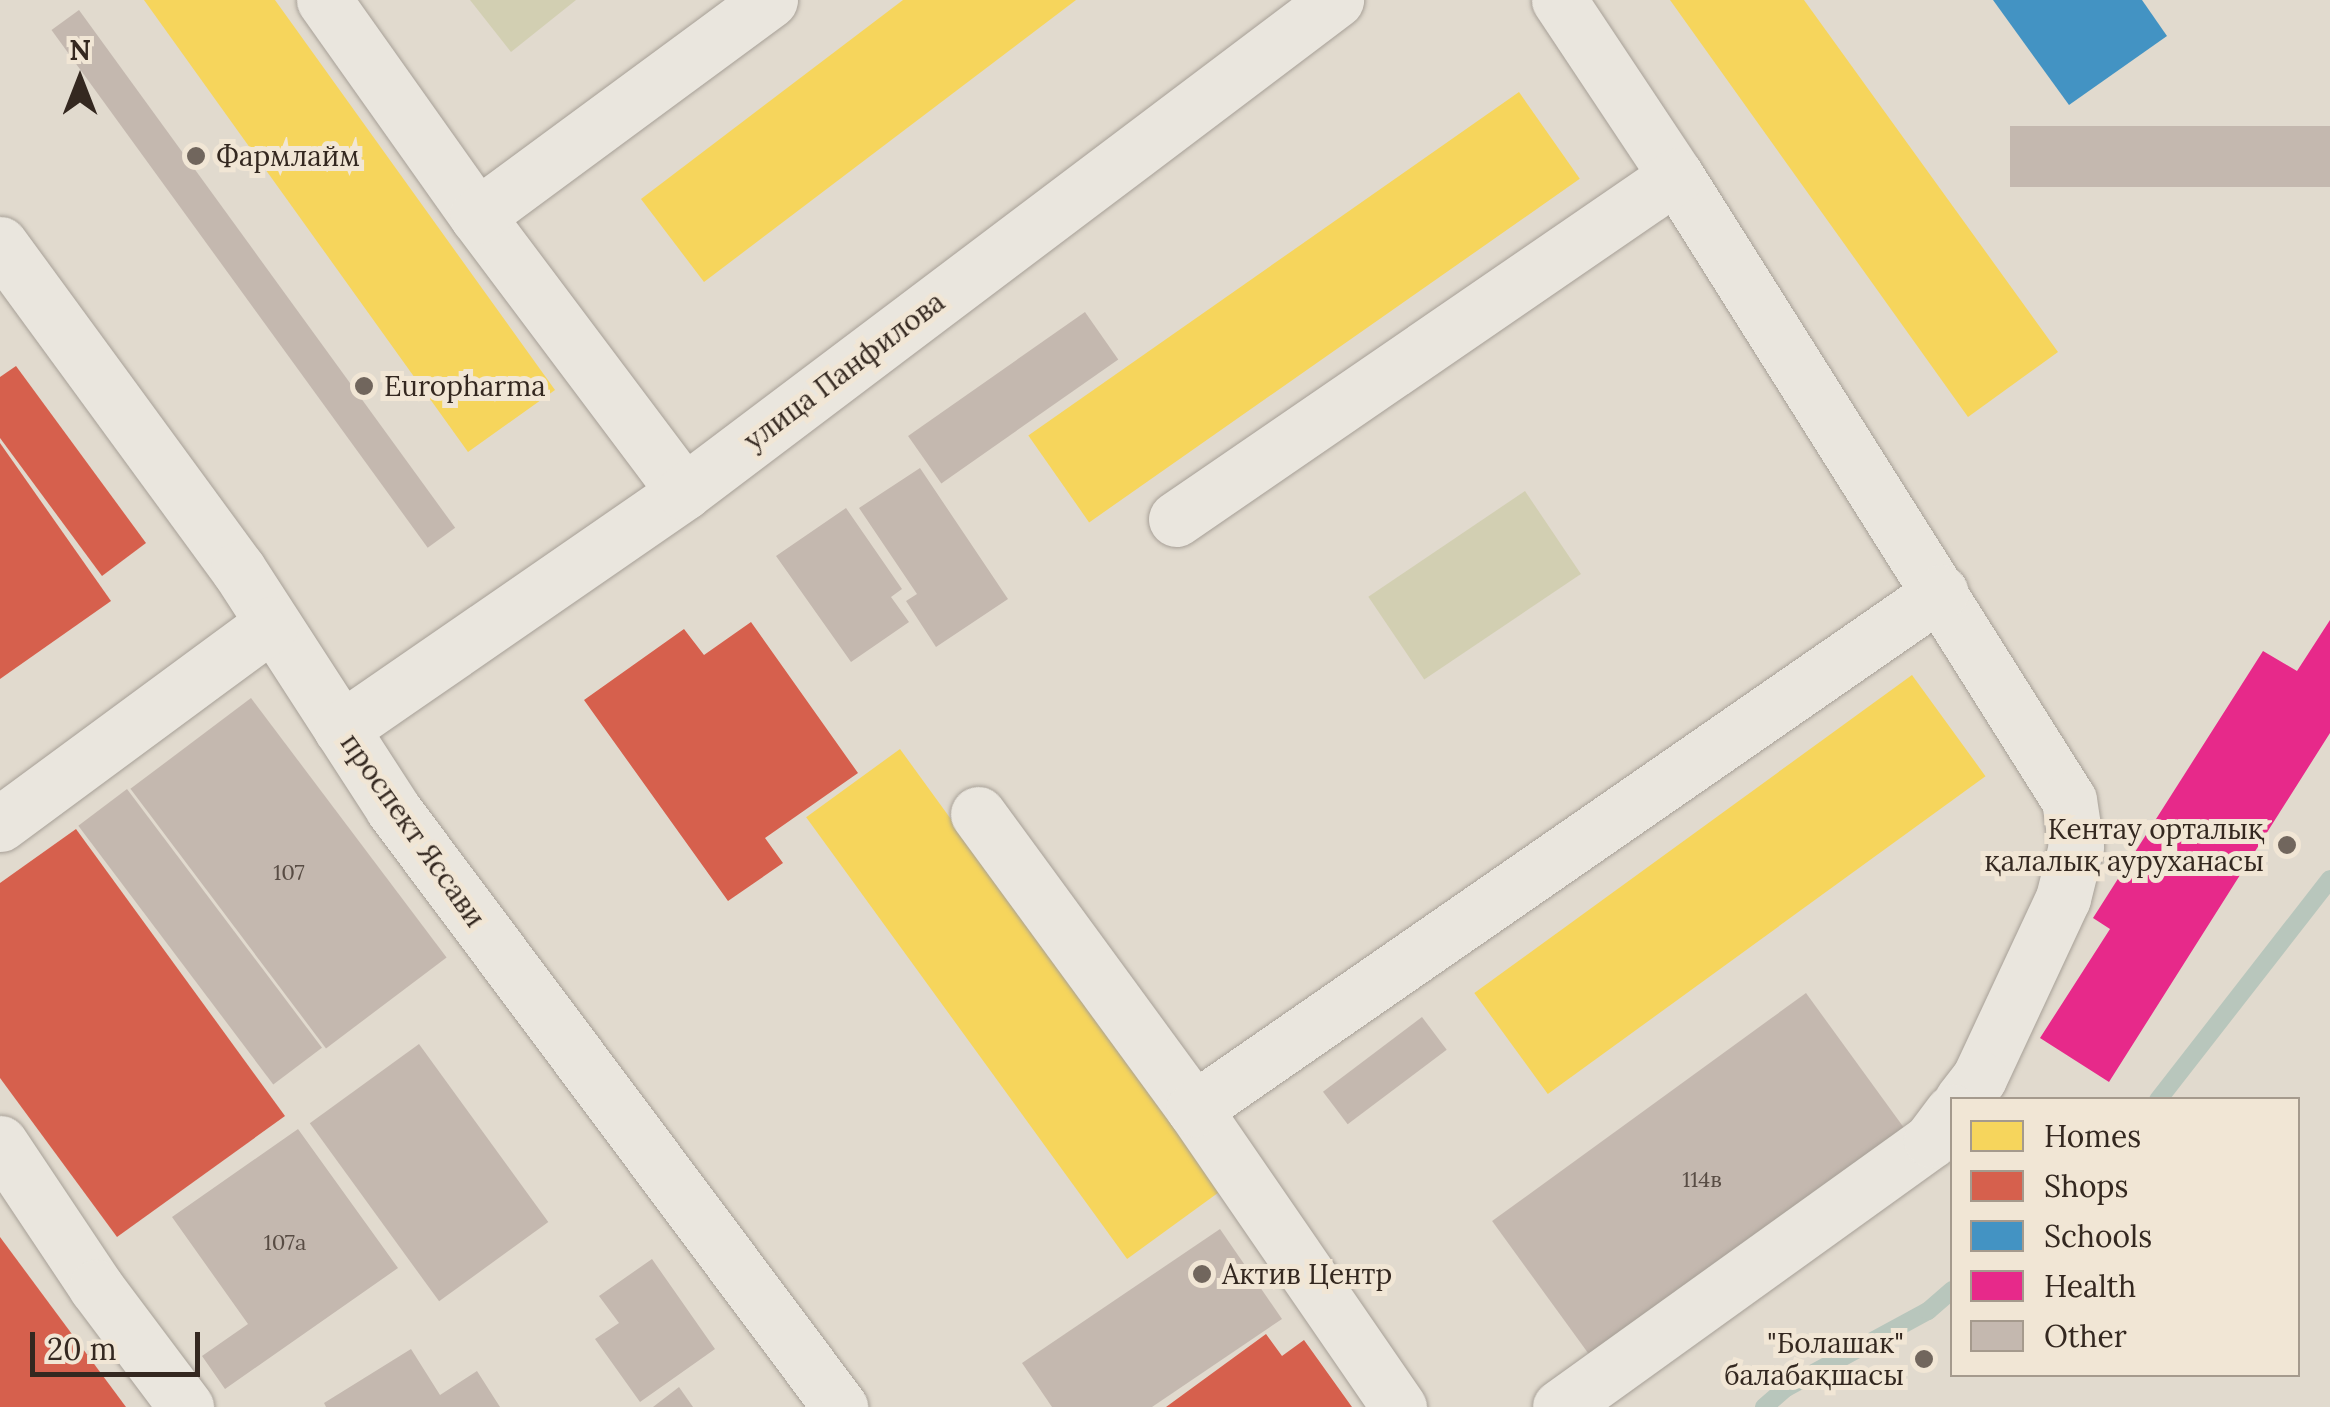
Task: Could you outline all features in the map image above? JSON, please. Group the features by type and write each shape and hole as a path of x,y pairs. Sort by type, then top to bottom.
{"street":[{"path":"324,0 477,216 684,492"},
{"path":"477,216 770,0"},
{"name":"улица Панфилова","path":"341,729 684,492 1336,0"},
{"path":"1559,0 1676,176 2069,800 2076,846 2063,898 1978,1078 1964,1097"},
{"path":"1176,520 1676,176"},
{"name":"проспект Яссави","path":"0,244 238,570 394,809 840,1407"},
{"path":"1194,1109 1941,592"},
{"path":"0,824 271,624"},
{"path":"978,814 1194,1109 1399,1407"},
{"path":"1560,1407 1930,1140 1950,1115"},
{"path":"0,1144 96,1287 186,1407"}],"shaded area":[{"path":"470,0 576,0 511,52"},
{"path":"1525,491 1581,574 1424,680 1368,597"}],"building: Homes":[{"path":"144,0 275,0 555,390 468,452"},
{"path":"903,0 1076,0 704,282 641,199"},
{"path":"1670,0 1804,0 2058,352 1968,417"},
{"path":"1519,92 1580,179 1089,522 1028,436"},
{"path":"1912,675 1985,776 1548,1094 1474,993"},
{"path":"900,749 1221,1191 1127,1259 806,817"}],"building: Shops":[{"path":"16,366 146,543 102,576 0,438 0,377"},
{"path":"0,443 111,601 0,679"},
{"path":"751,622 858,773 765,838 783,863 728,901 584,700 684,629 704,655"},
{"path":"76,829 285,1116 117,1237 0,1078 0,883"},
{"path":"0,1237 126,1407 0,1407"},
{"path":"1266,1334 1282,1356 1304,1340 1352,1407 1166,1407"}],"building: Schools":[{"path":"1993,0 2142,0 2167,36 2069,105"}],"building: Health":[{"path":"2330,620 2330,733 2109,1082 2040,1038 2110,929 2093,918 2263,651 2297,671"}],"building: Other":[{"path":"79,10 455,528 428,548 51,30"},
{"path":"2010,126 2330,126 2330,187 2010,187"},
{"path":"1085,312 1118,360 941,483 908,436"},
{"path":"920,468 1008,599 936,647 906,601 917,594 859,508"},
{"path":"846,508 902,589 891,597 909,622 851,662 776,556"},
{"path":"251,698 447,958 326,1048 130,789"},
{"path":"127,789 322,1048 273,1084 78,826"},
{"path":"1806,993 1911,1138 1597,1366 1492,1221"},
{"path":"1422,1017 1447,1050 1348,1124 1323,1092"},
{"path":"419,1044 548,1222 439,1301 310,1123"},
{"path":"298,1129 398,1268 225,1389 202,1356 248,1324 172,1217"},
{"name":"Актив Центр","path":"1220,1229 1282,1319 1152,1407 1052,1407 1022,1363"},
{"path":"652,1259 715,1349 640,1402 595,1339 619,1323 599,1296"},
{"path":"411,1349 440,1395 477,1371 500,1407 326,1407 324,1403"},
{"path":"679,1387 693,1407 653,1407"}],"waterway":[{"path":"2160,1097 2330,879"},
{"path":"1764,1407 1786,1388 1928,1311 1950,1292"}],"place":[{"name":"Фармлайм","path":"196,156"},
{"name":"Europharma","path":"364,386"},
{"name":"Кентау орталық қалалық ауруханасы","path":"2287,845"},
{"name":"Актив Центр","path":"1202,1274"},
{"name":"\"Болашак\" балабақшасы","path":"1924,1359"}]}
